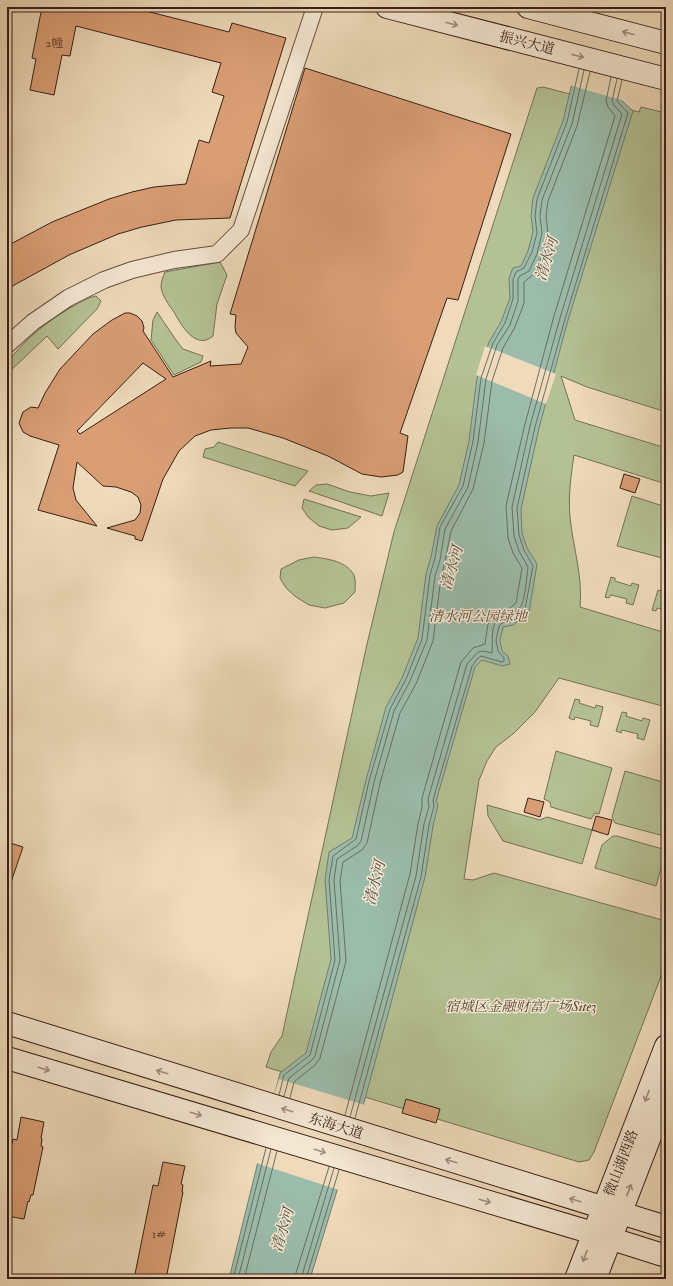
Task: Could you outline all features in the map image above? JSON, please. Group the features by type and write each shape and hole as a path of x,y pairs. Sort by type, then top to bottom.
{"street":[{"path":"7,345 33,322 68,298 104,280 132,270 174,260 217,254 241,230 315,7"},
{"name":"振兴大道","path":"387,7 666,79"},
{"path":"528,7 666,43"},
{"name":"东海大道","path":"7,1024 666,1227"},
{"name":"微山湖西路","path":"576,1279 602,1236 666,1046"},
{"name":"东海大道","path":"7,1058 666,1256"},
{"name":"微山湖西路","path":"612,1210 666,1095"},
{"name":"微山湖西路","path":"595,1279 602,1236"}],"green space":[{"name":"清水河公园绿地","path":"543,87 639,112 641,107 666,113 666,412 587,387 561,376 575,420 666,448 666,484 574,455 569,502 571,528 580,584 580,607 666,633 666,707 559,678 535,712 513,734 496,747 487,761 479,780 464,879 473,880 494,873 666,921 666,963 594,1152 589,1160 579,1162 266,1067 271,1052 282,1036 367,644 394,532 537,88"},
{"path":"220,262 227,275 217,304 213,336 207,340 201,340 190,334 181,323 163,294 161,287 162,281 165,272"},
{"path":"96,296 101,301 97,309 58,349 47,336 7,374 7,363 36,332 52,319 70,308 86,299"},
{"path":"157,312 183,349 203,356 201,362 174,375 151,340 153,320"},
{"path":"218,442 308,471 295,486 203,457 205,449 214,447"},
{"path":"327,484 350,492 371,496 389,493 382,516 309,491 316,485"},
{"path":"632,496 666,507 666,559 617,546"},
{"path":"304,499 361,517 348,528 332,530 319,526 308,517 302,508"},
{"path":"314,557 331,560 342,564 351,570 354,575 355,592 344,603 325,608 309,605 296,597 286,588 280,578 281,569 299,560"},
{"path":"611,577 615,578 615,581 631,586 632,583 639,585 633,605 626,603 627,599 611,595 609,598 605,597"},
{"path":"658,590 662,591 662,594 666,595 666,610 657,608 656,611 652,610"},
{"path":"575,699 580,700 579,703 595,708 596,705 603,707 598,727 590,725 591,721 575,717 574,720 569,718"},
{"path":"622,712 627,713 626,716 642,721 643,718 650,720 644,740 637,738 638,734 622,730 621,733 616,731"},
{"path":"556,751 612,768 599,814 595,813 591,819 551,807 550,802 544,799"},
{"path":"625,771 666,783 666,836 615,823 612,817"},
{"path":"487,805 540,820 547,817 592,830 582,864 503,841 488,816"},
{"path":"613,836 666,850 656,886 595,868 602,845"}],"water":[{"name":"清水河","path":"590,7 645,7 621,100 633,111 568,320 539,428 521,509 522,533 527,548 537,564 529,612 513,625 503,627 500,640 502,651 508,656 510,664 502,666 482,660 475,667 436,801 438,805 425,877 365,1099 310,1279 229,1279 280,1073 306,1053 331,959 325,880 329,852 352,838 386,707 402,678 418,638 426,574 437,526 459,485 469,441 477,378 489,342 501,322 510,298 509,278 513,268 521,266 528,251 533,232 531,216 533,198 563,121"}],"pier":[{"path":"588,7 640,7 647,9 623,100 625,101 569,85"},
{"path":"485,346 556,374 546,404 476,375"},
{"path":"279,1079 365,1105 339,1190 256,1163"}],"building":[{"path":"42,7 130,7 229,32 232,23 286,38 230,218 176,220 118,234 69,255 7,289 7,246 52,222 109,199 154,187 186,184 199,140 209,143 224,96 212,92 221,63 76,26 70,56 62,55 54,95 30,90 36,59 32,58"},
{"path":"305,68 511,134 458,300 447,298 400,433 408,436 403,472 398,475 381,477 362,474 328,456 283,438 248,428 211,430 195,436 179,451 163,479 142,541 135,539 135,536 107,528 135,520 140,513 141,505 138,497 131,492 116,487 103,486 77,462 73,488 76,500 97,526 38,510 59,445 30,436 23,432 19,423 23,412 31,407 38,408 45,393 60,369 93,334 112,320 125,313 130,313 137,316 142,321 144,328 143,331 173,377 211,361 210,366 241,364 248,347 236,333 236,315 230,314","holes":["143,363 166,379 80,434 77,431"]},
{"path":"624,474 640,479 635,493 620,488"},
{"path":"528,798 544,802 540,817 524,812"},
{"path":"596,816 612,820 608,835 592,830"},
{"path":"7,842 23,847 9,888 7,888"},
{"path":"406,1099 440,1109 436,1123 402,1113"},
{"path":"21,1117 44,1122 41,1138 41,1146 43,1147 33,1195 31,1195 29,1202 28,1201 24,1219 7,1216 7,1167 13,1139 17,1140"},
{"path":"163,1162 185,1166 181,1184 183,1185 183,1192 166,1279 134,1279 153,1185 158,1186"}],"park label":[{"name":"宿城区金融财富广场Site3","path":"521,1006"}]}
